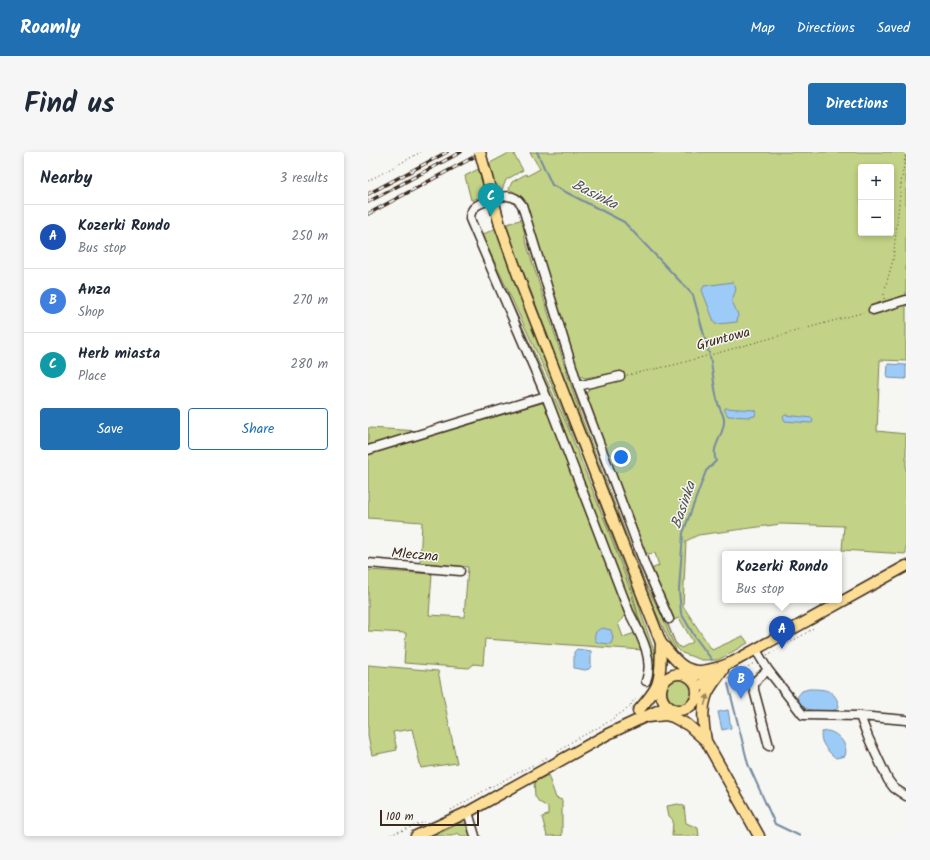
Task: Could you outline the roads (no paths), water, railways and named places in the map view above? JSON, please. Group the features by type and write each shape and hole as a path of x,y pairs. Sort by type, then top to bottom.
{"main road":[{"path":"480,152 500,225 523,289 663,649 677,672 695,682 697,688 695,706 704,736"},
{"path":"704,736 703,716 706,697 733,662 758,654 906,566"},
{"path":"663,649 686,668 698,671 724,672"},
{"path":"663,649 666,680 661,690 662,696 668,706 676,710 680,710 688,715 704,736 760,836"},
{"path":"637,710 654,691 657,684 663,649"},
{"path":"666,680 674,675 686,676 724,672"},
{"path":"697,688 724,672"},
{"path":"416,836 468,812 608,734 637,710 662,696"},
{"path":"680,710 690,707 696,699"},
{"path":"637,710 668,706"},
{"path":"637,710 673,716 704,736"}],"street":[{"path":"646,681 650,670 647,652 629,612 546,396 470,219 472,210 479,204 506,195 516,198 522,205 578,386 645,565 670,619"},
{"path":"873,310 906,300"},
{"path":"578,386 620,376"},
{"path":"368,450 546,396"},
{"name":"Mleczna","path":"368,563 460,571"},
{"path":"758,654 768,670 803,715 860,716 906,720"},
{"path":"768,670 754,682 754,690 769,746"},
{"path":"860,716 888,780 894,788 906,796"},
{"path":"468,812 475,836"}],"water":[{"path":"733,282 736,289 732,301 738,315 737,322 715,324 702,290 704,286"},
{"path":"888,364 906,365 906,379 887,378"},
{"path":"725,408 754,410 756,412 755,416 750,417 728,416"},
{"path":"785,415 812,418 813,422 785,421 783,417"},
{"path":"602,628 611,630 613,638 611,644 595,641 596,633"},
{"path":"577,649 591,651 591,666 589,669 585,670 574,668 574,652"},
{"path":"809,689 820,689 832,693 839,707 832,711 823,712 805,708 797,697 802,691"},
{"path":"728,710 731,728 722,730 718,712"},
{"path":"822,732 832,732 842,740 846,752 845,756 836,758 825,746 821,735"}],"waterway":[{"name":"Basinka","path":"537,152 552,185 624,222 693,295 709,353"},
{"name":"Basinka","path":"710,357 717,397 724,418 724,425 716,445 716,461 706,471 683,533 679,590 681,613 695,637 712,660"},
{"name":"Basinka","path":"728,684 748,764 775,824 800,836"}],"railway":[{"path":"368,194 447,152"},
{"path":"368,202 461,152"},
{"path":"368,214 483,152"}],"place":[{"name":"Herb miasta","path":"491,216"},
{"name":"Kozerki Rondo","path":"782,649"},
{"name":"Anza","path":"741,699"}]}
